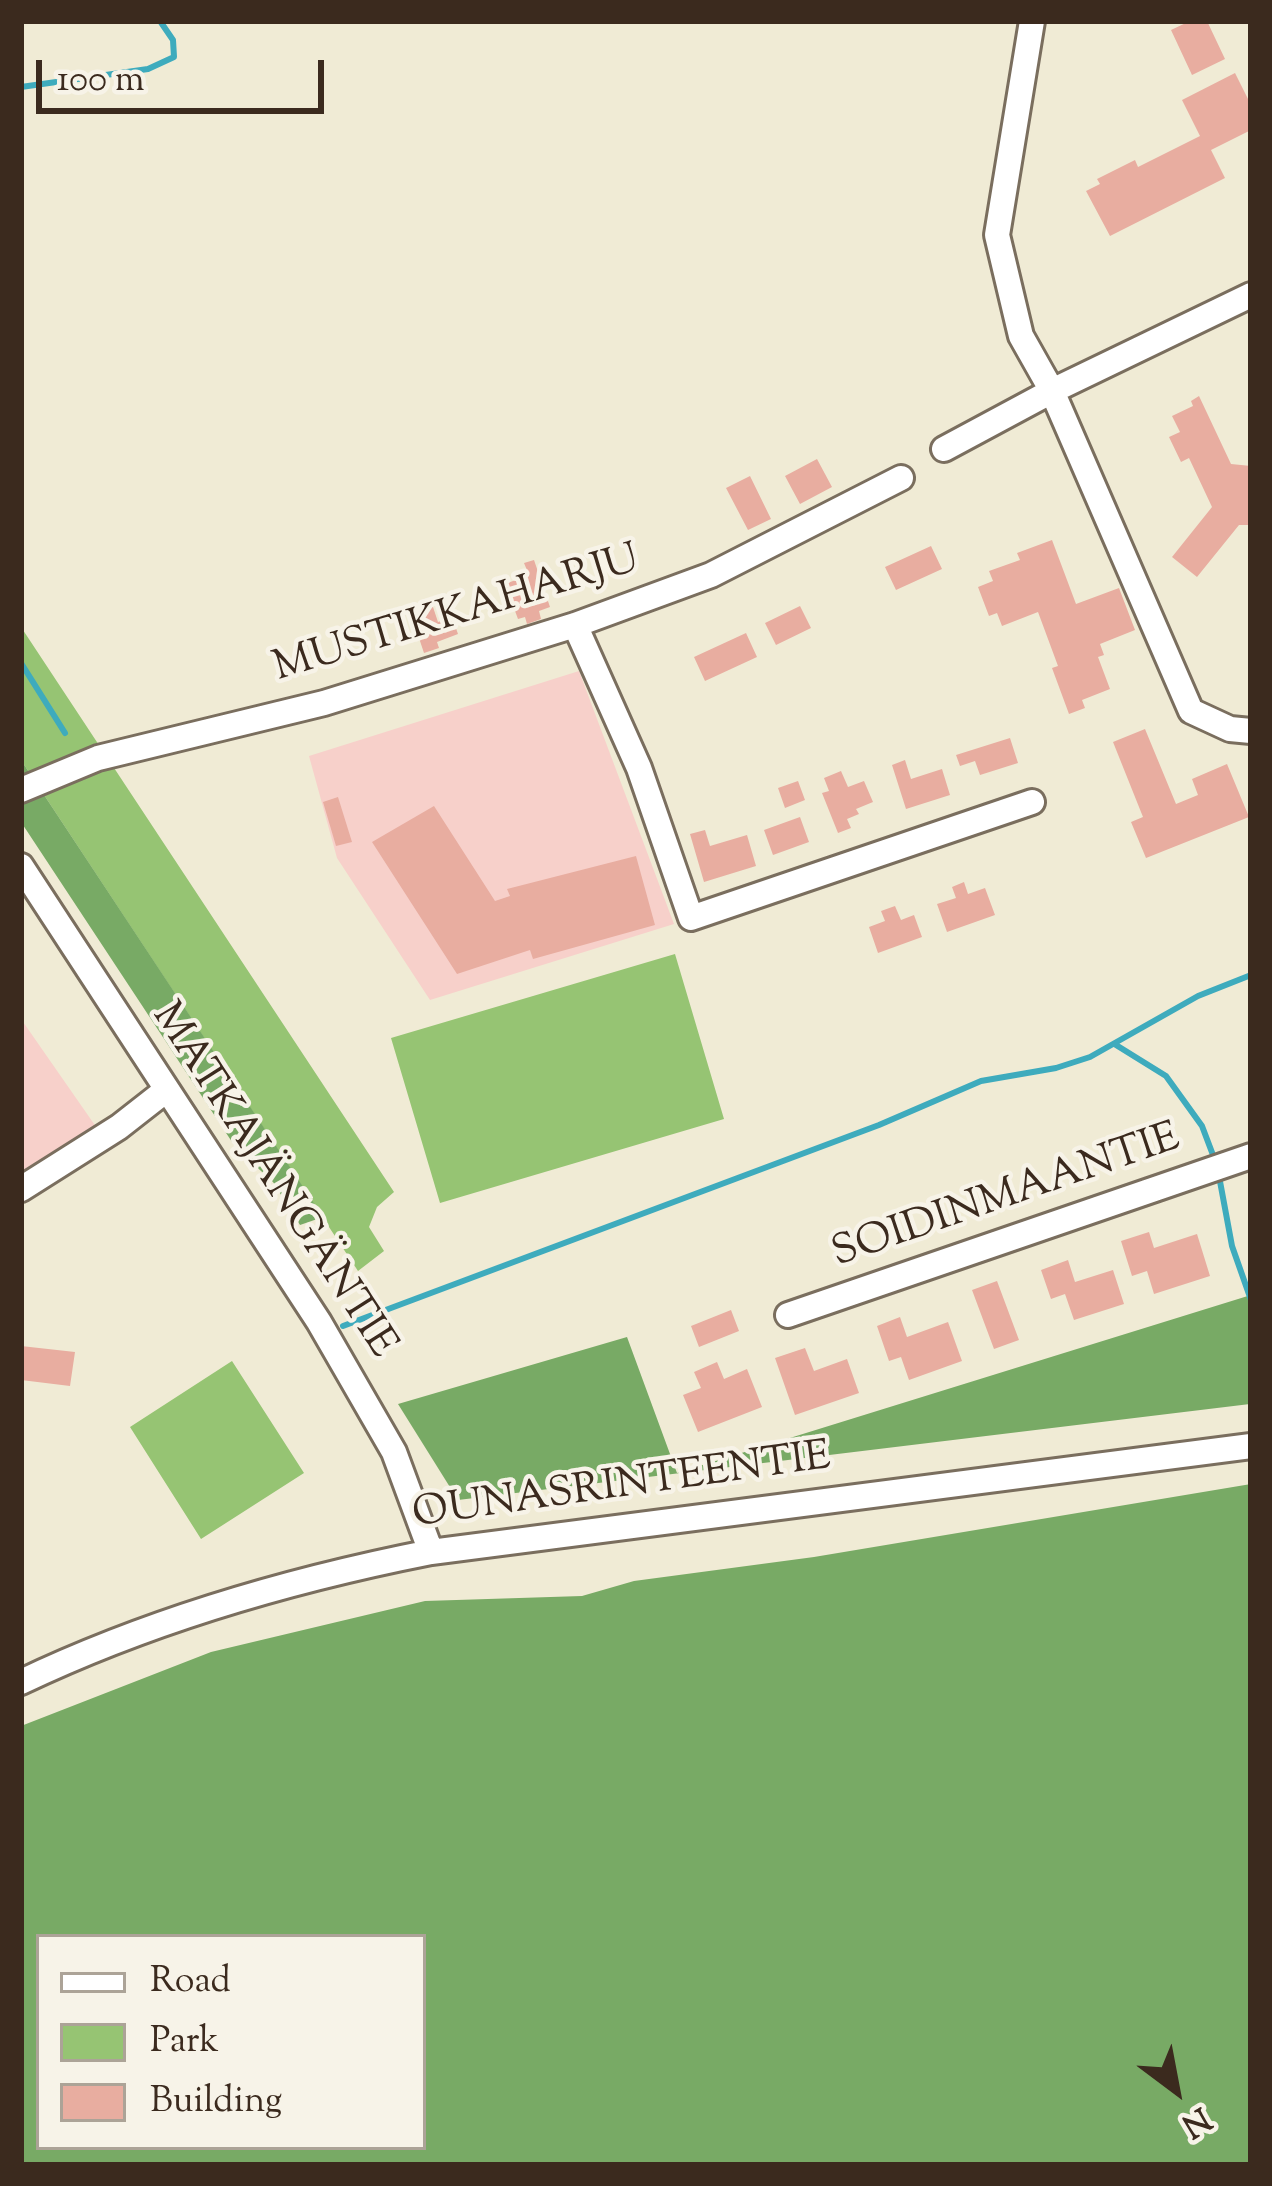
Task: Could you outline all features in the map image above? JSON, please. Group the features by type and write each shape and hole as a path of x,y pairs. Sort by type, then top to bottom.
{"street":[{"path":"1032,21 998,235 1022,336 1052,391 1191,711 1230,729 1251,731"},
{"path":"944,449 1251,295"},
{"name":"MUSTIKKAHARJU","path":"21,790 98,758 325,704 575,625 711,575 901,478"},
{"path":"575,625 640,768 691,918 1032,802"},
{"name":"MATKAJÄNGÄNTIE","path":"21,866 319,1322 406,1478 430,1552"},
{"path":"21,1189 119,1127 165,1091"},
{"name":"SOIDINMAANTIE","path":"788,1315 1251,1156"},
{"name":"OUNASRINTEENTIE","path":"21,1682 115,1640 234,1600 430,1552 1251,1446"}],"shaded area":[{"path":"579,671 674,924 430,1000 337,858 309,756"},
{"path":"21,1019 108,1144 21,1204"}],"green space":[{"path":"21,627 394,1192 377,1207 369,1227 384,1251 358,1271 21,760"},
{"path":"21,760 323,1217 300,1225 273,1182 236,1148 21,822"},
{"path":"675,954 724,1119 440,1203 391,1038"},
{"path":"1251,1295 1250,1404 458,1500 398,1404 627,1337 677,1473"},
{"path":"232,1361 304,1473 201,1539 130,1427"},
{"path":"1251,1484 1251,2165 21,2165 21,1726 211,1652 425,1601 582,1596 634,1581 814,1557"}],"building":[{"path":"1190,21 1207,21 1225,59 1192,75 1171,30"},
{"path":"1235,73 1251,105 1251,130 1211,150 1225,178 1110,236 1086,191 1100,184 1097,179 1135,160 1138,167 1200,136 1182,100"},
{"path":"1199,396 1231,464 1251,466 1251,525 1239,525 1197,577 1172,557 1212,507 1189,458 1181,462 1169,437 1180,432 1172,416 1193,406 1191,401"},
{"path":"817,459 832,487 800,504 785,476"},
{"path":"750,476 771,519 748,530 726,488"},
{"path":"1052,540 1076,604 1119,588 1135,630 1100,644 1104,655 1098,657 1110,689 1082,700 1085,708 1069,714 1038,612 1002,626 997,613 989,616 978,587 993,581 989,571 1020,560 1017,553"},
{"path":"931,546 942,569 896,590 885,567"},
{"path":"534,560 550,607 539,611 541,619 527,624 525,617 518,619 505,584 529,575 524,563"},
{"path":"432,604 438,622 452,617 458,634 424,653 410,611"},
{"path":"800,606 811,628 776,645 765,623"},
{"path":"746,633 757,657 705,681 694,657"},
{"path":"1145,729 1176,804 1198,795 1192,779 1227,764 1249,817 1146,858 1131,822 1143,817 1113,742"},
{"path":"1010,738 1018,763 980,775 975,761 960,766 956,755"},
{"path":"905,760 911,779 942,769 950,795 906,809 892,765"},
{"path":"841,771 848,787 864,781 873,802 856,809 859,814 847,819 851,828 838,833 822,793 829,791 824,778"},
{"path":"798,781 805,800 785,808 778,788"},
{"path":"338,797 352,842 336,846 323,802"},
{"path":"434,806 495,901 510,896 507,889 636,856 655,925 533,959 530,950 457,974 372,842"},
{"path":"800,817 809,842 773,855 764,830"},
{"path":"705,830 710,846 747,835 756,866 704,882 690,834"},
{"path":"964,882 968,894 985,888 995,915 947,932 937,904 956,898 952,887"},
{"path":"895,906 901,920 914,915 922,937 878,953 869,927 885,921 881,911"},
{"path":"1149,1232 1154,1248 1197,1234 1210,1276 1154,1294 1147,1271 1132,1276 1121,1241"},
{"path":"1068,1260 1075,1282 1113,1270 1124,1304 1074,1320 1065,1294 1051,1299 1041,1270"},
{"path":"997,1281 1019,1340 994,1349 972,1290"},
{"path":"731,1310 739,1331 699,1347 691,1326"},
{"path":"900,1317 907,1337 948,1322 962,1361 909,1380 901,1357 889,1361 877,1326"},
{"path":"21,1346 75,1352 70,1386 21,1380"},
{"path":"805,1348 814,1371 847,1359 859,1393 795,1415 775,1358"},
{"path":"717,1362 724,1379 747,1369 762,1407 698,1432 683,1395 701,1388 694,1372"}],"waterway":[{"path":"21,87 148,69 174,57 173,40 160,21"},
{"path":"21,663 65,733"},
{"path":"343,1326 879,1125 981,1081 1090,1057 1198,996 1251,975"},
{"path":"1116,1045 1166,1076 1202,1126 1216,1163"},
{"path":"1219,1176 1232,1246 1251,1300"}]}
